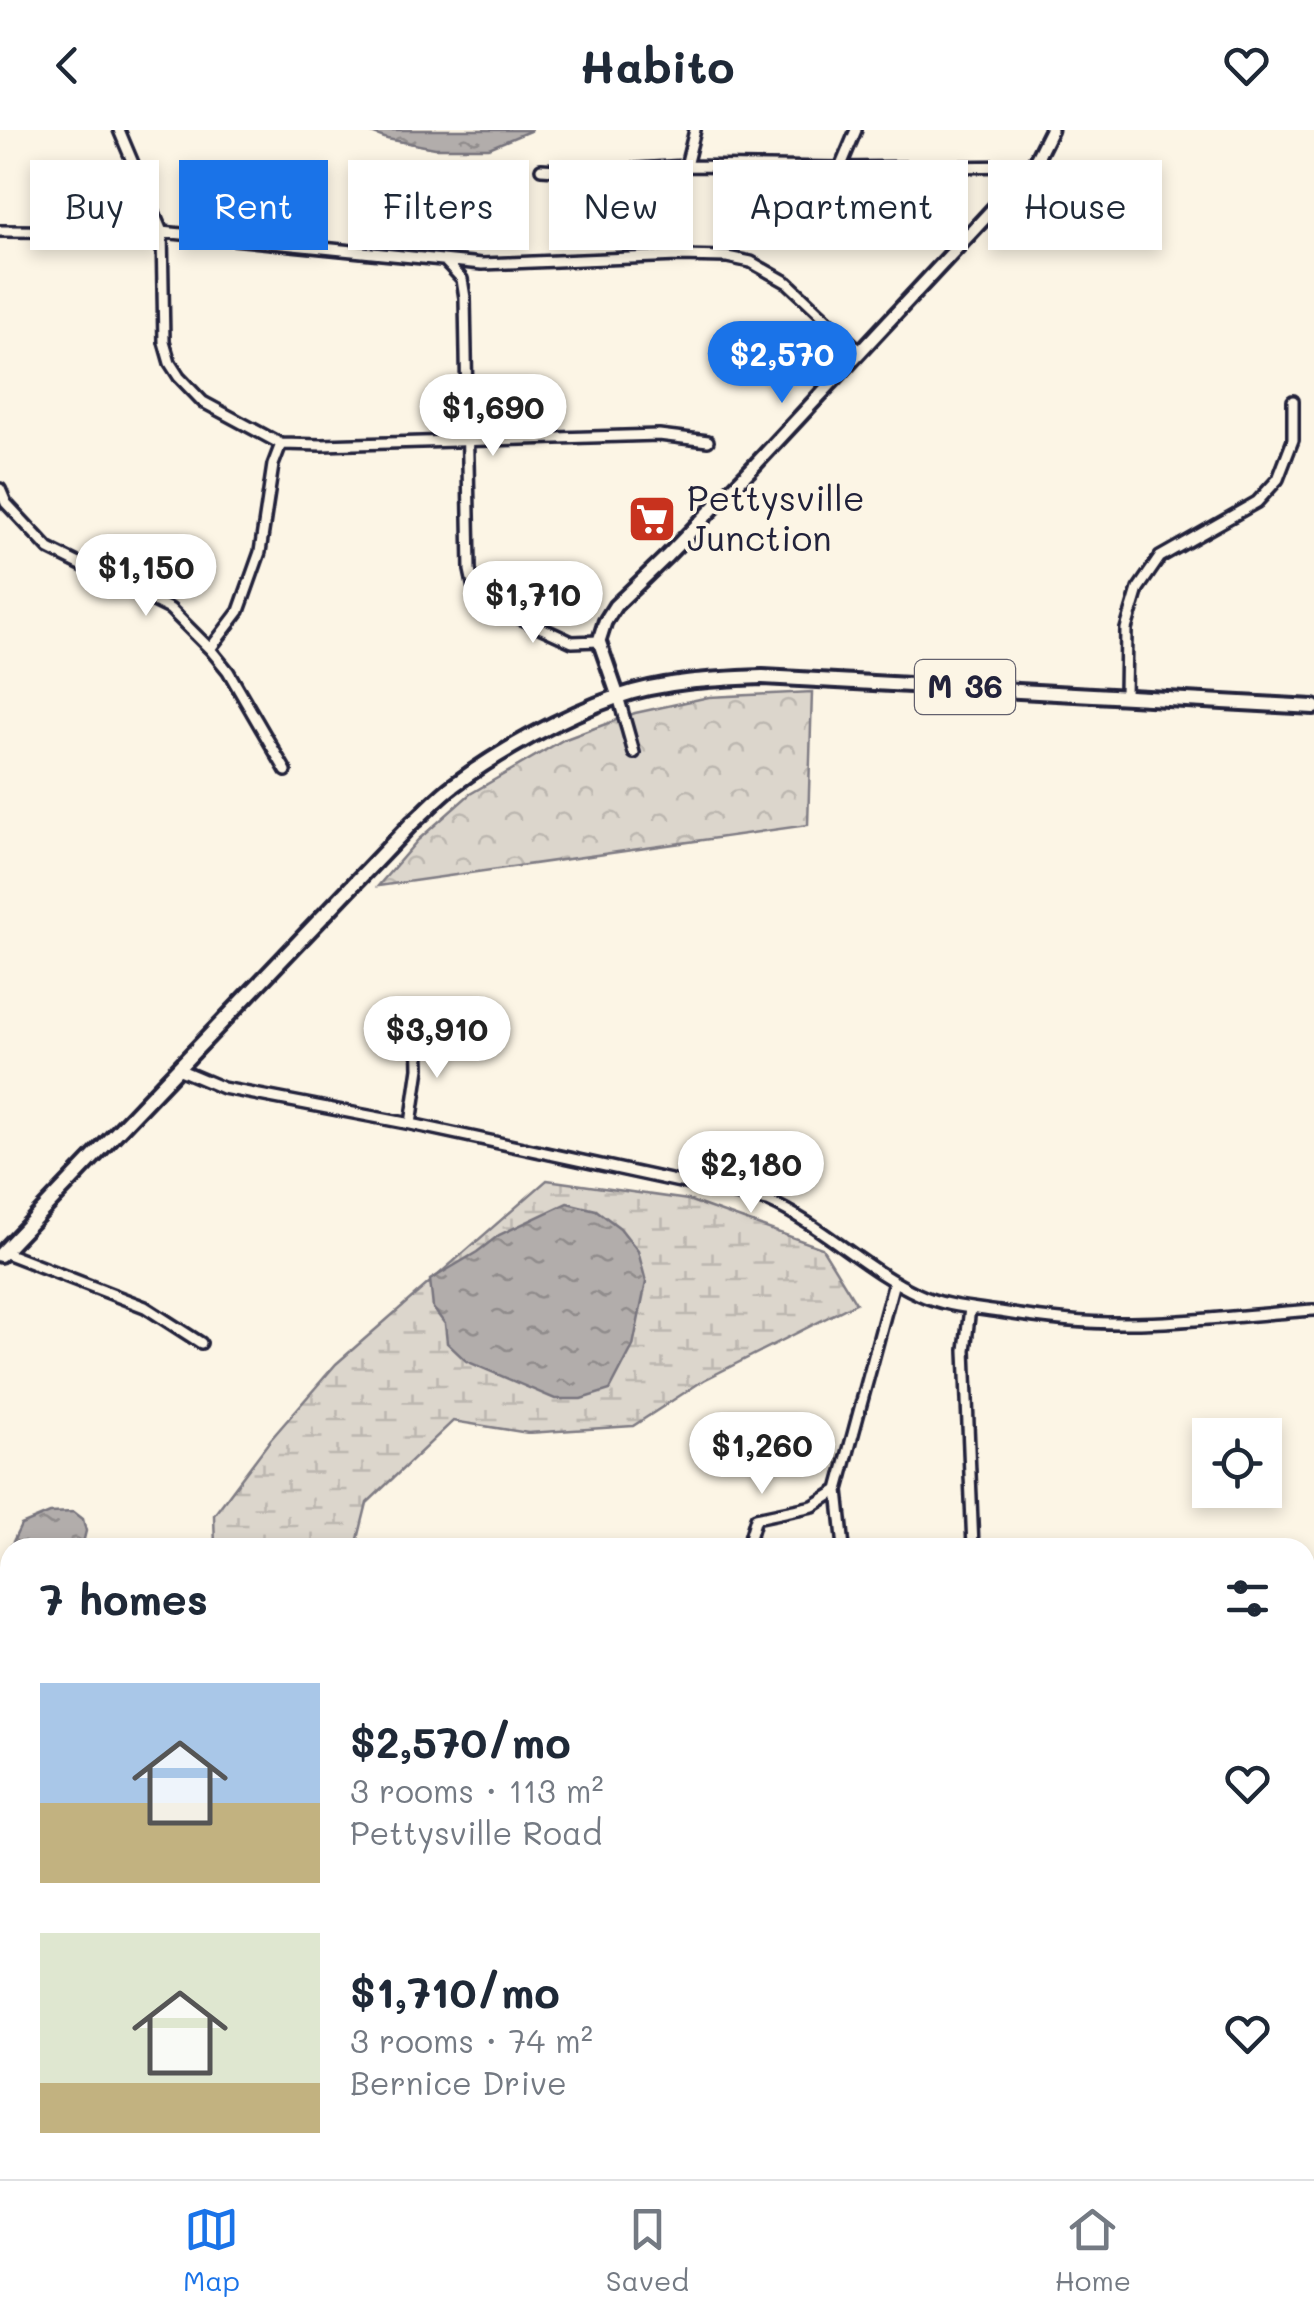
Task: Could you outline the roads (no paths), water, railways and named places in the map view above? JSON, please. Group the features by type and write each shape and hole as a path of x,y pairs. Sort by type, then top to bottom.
{"main road":[{"path":"1036,160 1050,130"},
{"path":"618,696 599,642 604,622 614,606 739,482 988,214"},
{"name":"M 36","path":"2,1253 452,786 501,754 618,696 685,682 762,677 1314,707"}],"street":[{"path":"119,130 162,232 164,342 170,362 203,402 281,444 659,435 708,441"},
{"path":"688,160 695,130"},
{"path":"843,160 856,130"},
{"path":"541,169 549,170"},
{"path":"0,232 162,232 482,264 728,257 751,262 788,283 860,351"},
{"path":"445,262 462,278 464,298 470,570 476,598 572,642 599,642"},
{"path":"1124,696 1126,629 1138,588 1160,557 1256,502 1278,480 1293,440 1292,401"},
{"path":"210,648 239,611 260,552 273,465 281,444"},
{"path":"0,490 6,503 49,549 170,609 210,648 228,671 286,771"},
{"path":"618,696 634,752"},
{"path":"411,1124 419,1068 418,1034"},
{"path":"178,1069 223,1088 768,1201 812,1224 894,1282 922,1296 970,1308 1086,1323 1134,1324 1314,1310"},
{"path":"2,1253 145,1308 201,1342"},
{"path":"843,1538 838,1490 894,1282"},
{"path":"970,1308 965,1350 973,1538"},
{"path":"749,1538 756,1518 813,1506 838,1490"}],"water":[{"path":"364,130 532,130 489,148 435,148 387,139"},
{"path":"567,1203 596,1210 620,1228 638,1251 646,1282 633,1346 610,1390 581,1399 555,1399 466,1361 447,1343 445,1324 433,1308 430,1280 499,1235"},
{"path":"74,1512 83,1519 84,1538 15,1538 21,1525 50,1513"}],"place":[{"name":"Pettysville Junction","path":"652,519"}]}
